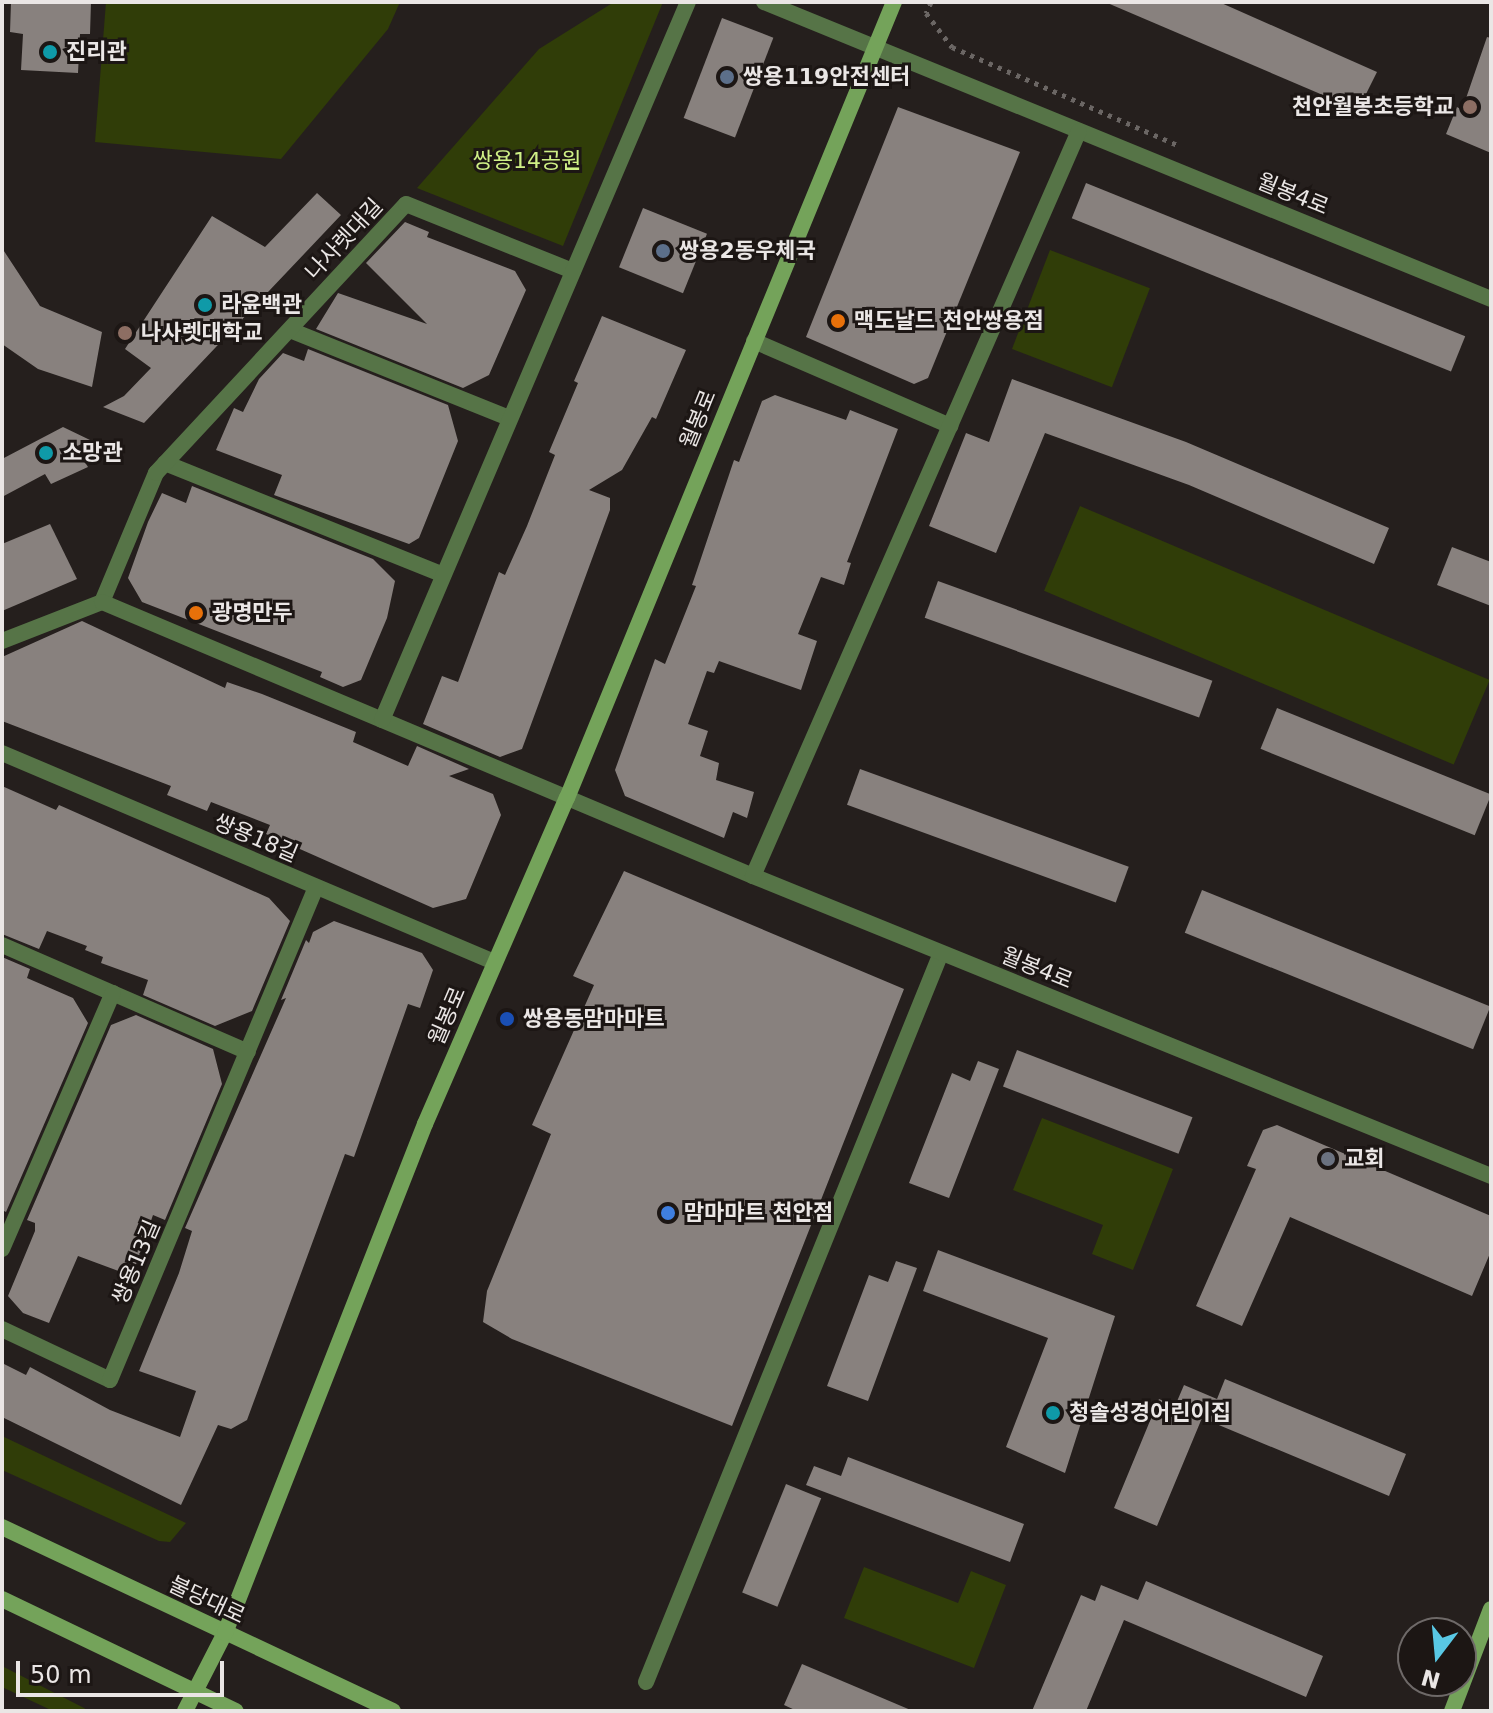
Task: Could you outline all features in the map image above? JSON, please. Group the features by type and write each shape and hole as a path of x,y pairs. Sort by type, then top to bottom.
{"street":[{"path":"382,720 688,2"},
{"path":"753,876 1079,131 764,2"},
{"name":"월봉로","path":"185,1711 225,1633 494,962 567,798 894,2"},
{"name":"월봉4로","path":"1079,131 1491,299"},
{"name":"나사렛대길","path":"102,602 156,473 406,204 573,271"},
{"path":"290,330 509,418"},
{"path":"754,341 950,426"},
{"path":"165,463 443,575"},
{"path":"2,641 102,602 567,798"},
{"name":"쌍용18길","path":"2,753 494,962"},
{"name":"월봉4로","path":"567,798 1491,1176"},
{"name":"쌍용13길","path":"2,1329 110,1380 316,887"},
{"path":"2,945 248,1052"},
{"path":"646,1682 941,953"},
{"path":"2,1249 113,993"},
{"name":"불당대로","path":"2,1527 393,1711"},
{"path":"2,1599 236,1711"},
{"path":"1452,1711 1491,1609"}],"path":[{"path":"931,2 926,13 952,47 1195,152"}],"green space":[{"path":"106,2 400,2 388,29 281,159 95,142"},
{"name":"쌍용14공원","path":"614,2 663,2 563,246 417,188 539,49"},
{"path":"1050,250 1150,288 1112,387 1012,349"},
{"path":"1080,506 1490,680 1454,765 1044,591"},
{"path":"1042,1118 1173,1169 1133,1270 1092,1254 1103,1225 1013,1190"},
{"path":"2,1436 186,1523 170,1542 159,1541 2,1470"},
{"path":"864,1567 958,1603 971,1571 1006,1585 974,1668 844,1618"},
{"path":"2,1666 88,1711 53,1711 2,1687"}],"building":[{"name":"진리관","path":"11,2 91,2 90,34 80,34 78,73 21,70 23,34 10,32"},
{"path":"1105,2 1219,2 1377,72 1358,110"},
{"name":"쌍용119안전센터","path":"722,18 773,38 735,138 684,118"},
{"path":"1487,37 1491,38 1491,153 1446,134 1457,107 1462,110"},
{"path":"898,107 1020,152 928,378 914,384 806,337"},
{"path":"1086,183 1465,336 1451,371 1072,218"},
{"name":"라윤백관","path":"317,193 341,215 144,423 103,407 124,396 151,368 125,349 212,216 265,247"},
{"name":"쌍용2동우체국","path":"643,208 707,234 683,293 619,267"},
{"path":"405,222 429,232 427,237 515,271 526,290 489,375 463,388 316,329 338,293 427,324 366,263"},
{"path":"2,248 40,306 102,332 92,387 38,369 2,344"},
{"path":"602,316 686,350 656,419 652,417 622,470 589,490 610,498 610,510 522,749 500,757 423,724 442,676 458,682 499,572 505,575 527,526 555,455 549,452 578,383 574,381"},
{"path":"308,349 448,405 458,441 419,538 409,544 274,495 282,475 216,450 234,408 243,412 259,379 283,353 304,361"},
{"path":"1012,379 1186,442 1389,528 1374,564 1189,485 1045,433 996,553 929,526 966,433 989,442"},
{"path":"775,395 846,420 850,410 898,429 847,562 851,563 844,585 821,577 798,634 817,641 801,690 719,661 714,673 707,671 688,724 708,731 700,756 719,763 716,780 754,792 747,818 733,812 724,838 625,796 615,770 655,659 665,664 696,586 692,585 734,460 739,462 762,401"},
{"name":"소망관","path":"63,427 90,440 75,447 88,467 51,484 45,474 2,497 2,459"},
{"path":"192,486 373,559 395,581 387,618 361,680 343,687 320,677 322,672 142,602 128,578 148,522 162,493 186,503"},
{"path":"50,524 77,579 2,611 2,544"},
{"path":"1452,547 1491,562 1491,606 1437,585"},
{"path":"938,581 1212,681 1199,718 925,618"},
{"path":"82,621 225,688 227,682 356,732 353,742 408,766 417,746 469,769 449,776 493,794 501,815 466,899 433,908 266,834 270,825 211,802 207,811 167,795 171,786 2,721 2,657"},
{"path":"1277,708 1491,794 1475,835 1261,749"},
{"path":"860,769 1129,867 1116,903 847,805"},
{"path":"2,786 56,810 59,805 269,898 290,921 252,1011 215,1026 143,995 148,980 101,963 103,957 85,950 87,946 47,931 39,949 2,934"},
{"name":"맘마마트 천안점","path":"624,871 904,989 732,1426 512,1339 483,1322 487,1291 551,1134 532,1125 594,985 573,976"},
{"path":"1202,890 1490,1007 1473,1049 1185,933"},
{"path":"334,921 422,953 433,970 420,1008 408,1004 354,1157 345,1154 247,1420 231,1429 218,1425 181,1505 2,1417 2,1363 26,1375 30,1367 110,1410 180,1437 196,1391 139,1371 179,1273 192,1231 185,1228 286,998 281,1000 306,940 309,943 313,932"},
{"path":"2,957 30,969 27,978 73,998 88,1023 6,1212 2,1210"},
{"path":"136,1015 213,1049 222,1084 165,1220 153,1215 132,1276 78,1256 49,1323 23,1313 8,1296 35,1231 35,1223 27,1220 111,1025"},
{"path":"1017,1050 1193,1117 1179,1154 1003,1086"},
{"path":"978,1061 999,1069 949,1198 909,1183 952,1073 970,1081"},
{"path":"1277,1125 1491,1216 1491,1251 1472,1296 1290,1217 1242,1326 1196,1306 1256,1169 1247,1166 1263,1130"},
{"path":"938,1250 1115,1316 1065,1473 1006,1447 1048,1338 923,1291"},
{"path":"896,1261 917,1268 868,1401 827,1386 869,1275 888,1282"},
{"path":"1225,1379 1406,1454 1389,1496 1202,1418 1157,1526 1114,1508 1159,1399 1175,1406 1184,1385 1217,1399"},
{"path":"848,1457 1024,1524 1010,1562 806,1485 814,1466 841,1476"},
{"path":"786,1484 821,1498 777,1607 742,1592"},
{"path":"1146,1581 1323,1656 1306,1697 1124,1620 1086,1711 1032,1711 1081,1595 1095,1601 1101,1585 1138,1600"},
{"path":"802,1664 913,1711 797,1711 784,1705"}],"place":[{"name":"진리관","path":"50,52"},
{"name":"쌍용119안전센터","path":"727,77"},
{"name":"천안월봉초등학교","path":"1470,107"},
{"name":"쌍용2동우체국","path":"663,251"},
{"name":"라윤백관","path":"205,305"},
{"name":"맥도날드 천안쌍용점","path":"838,321"},
{"name":"나사렛대학교","path":"125,333"},
{"name":"소망관","path":"46,453"},
{"name":"광명만두","path":"196,613"},
{"name":"쌍용동맘마마트","path":"507,1019"},
{"name":"교회","path":"1328,1159"},
{"name":"맘마마트 천안점","path":"668,1213"},
{"name":"청솔성경어린이집","path":"1053,1413"}]}
